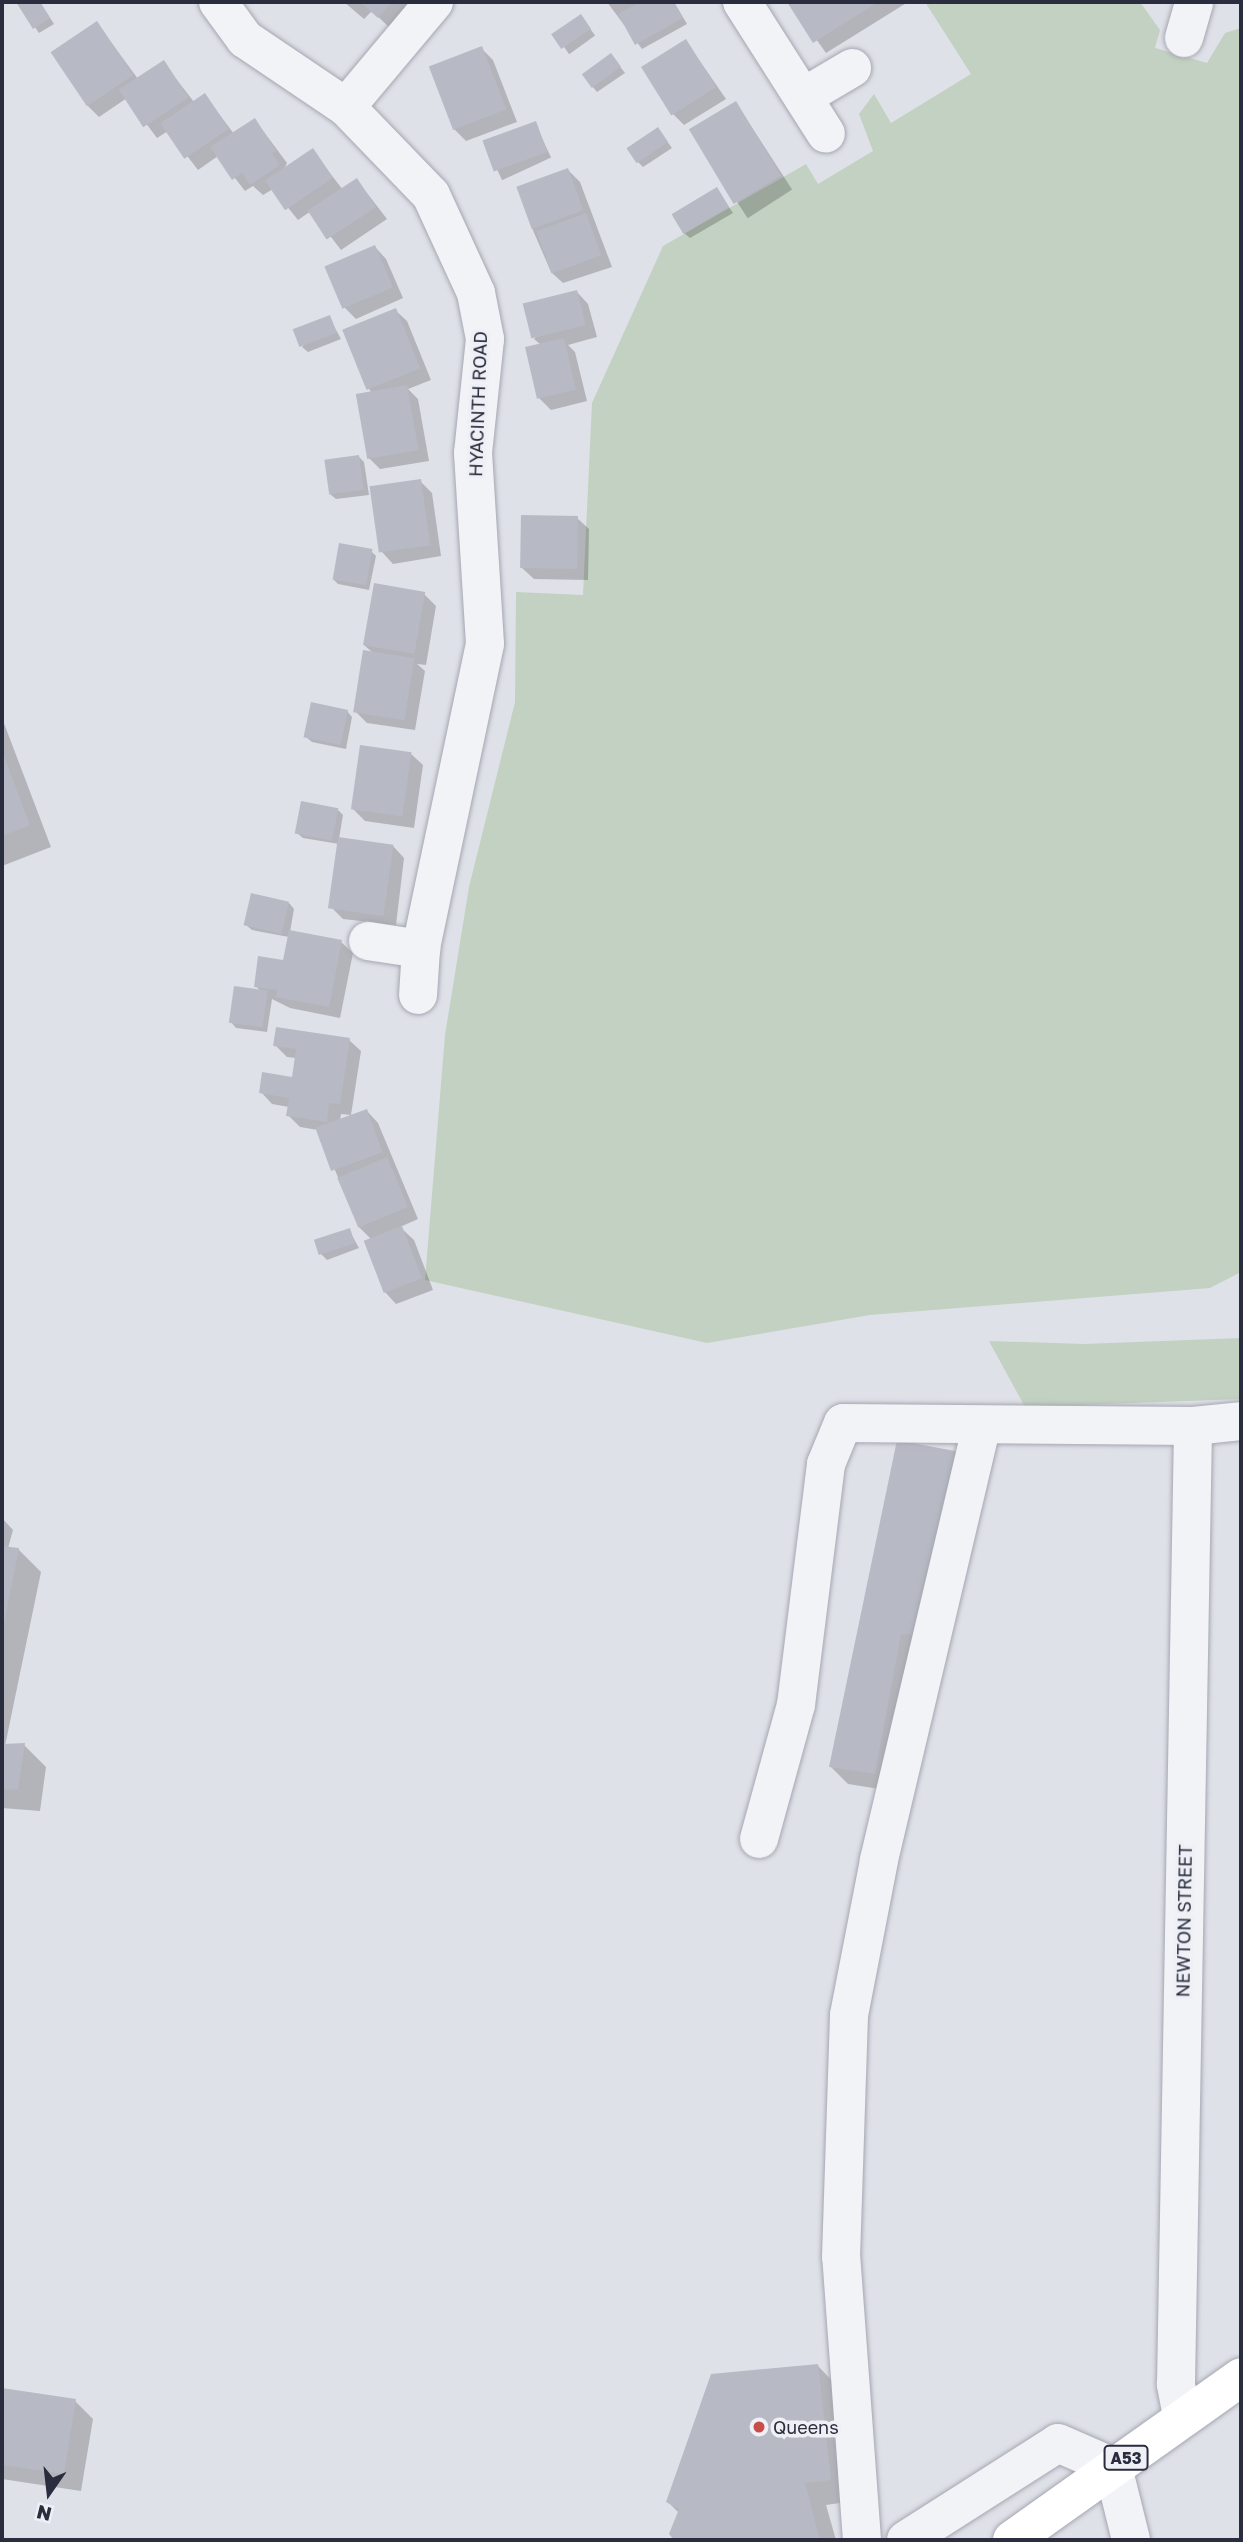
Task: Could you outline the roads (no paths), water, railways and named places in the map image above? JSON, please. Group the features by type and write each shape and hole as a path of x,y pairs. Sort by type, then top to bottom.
{"highway":[{"name":"A53","path":"1012,2540 1182,2416 1241,2377"}],"street":[{"name":"HYACINTH ROAD","path":"218,2 245,39 346,107 431,195 476,293 485,339 473,453 485,644 421,949 418,995"},
{"path":"346,107 434,2"},
{"path":"742,2 826,134"},
{"path":"1184,38 1194,2"},
{"path":"803,97 852,68"},
{"path":"368,942 421,949"},
{"path":"759,1839 796,1705 826,1464 843,1423 1193,1426 1241,1421"},
{"path":"862,2540 841,2257 849,2015 879,1860 982,1424"},
{"name":"NEWTON STREET","path":"1182,2416 1176,2384 1193,1426"},
{"path":"906,2540 1058,2443 1113,2467 1131,2540"}],"place":[{"name":"Queens","path":"759,2427"}]}
